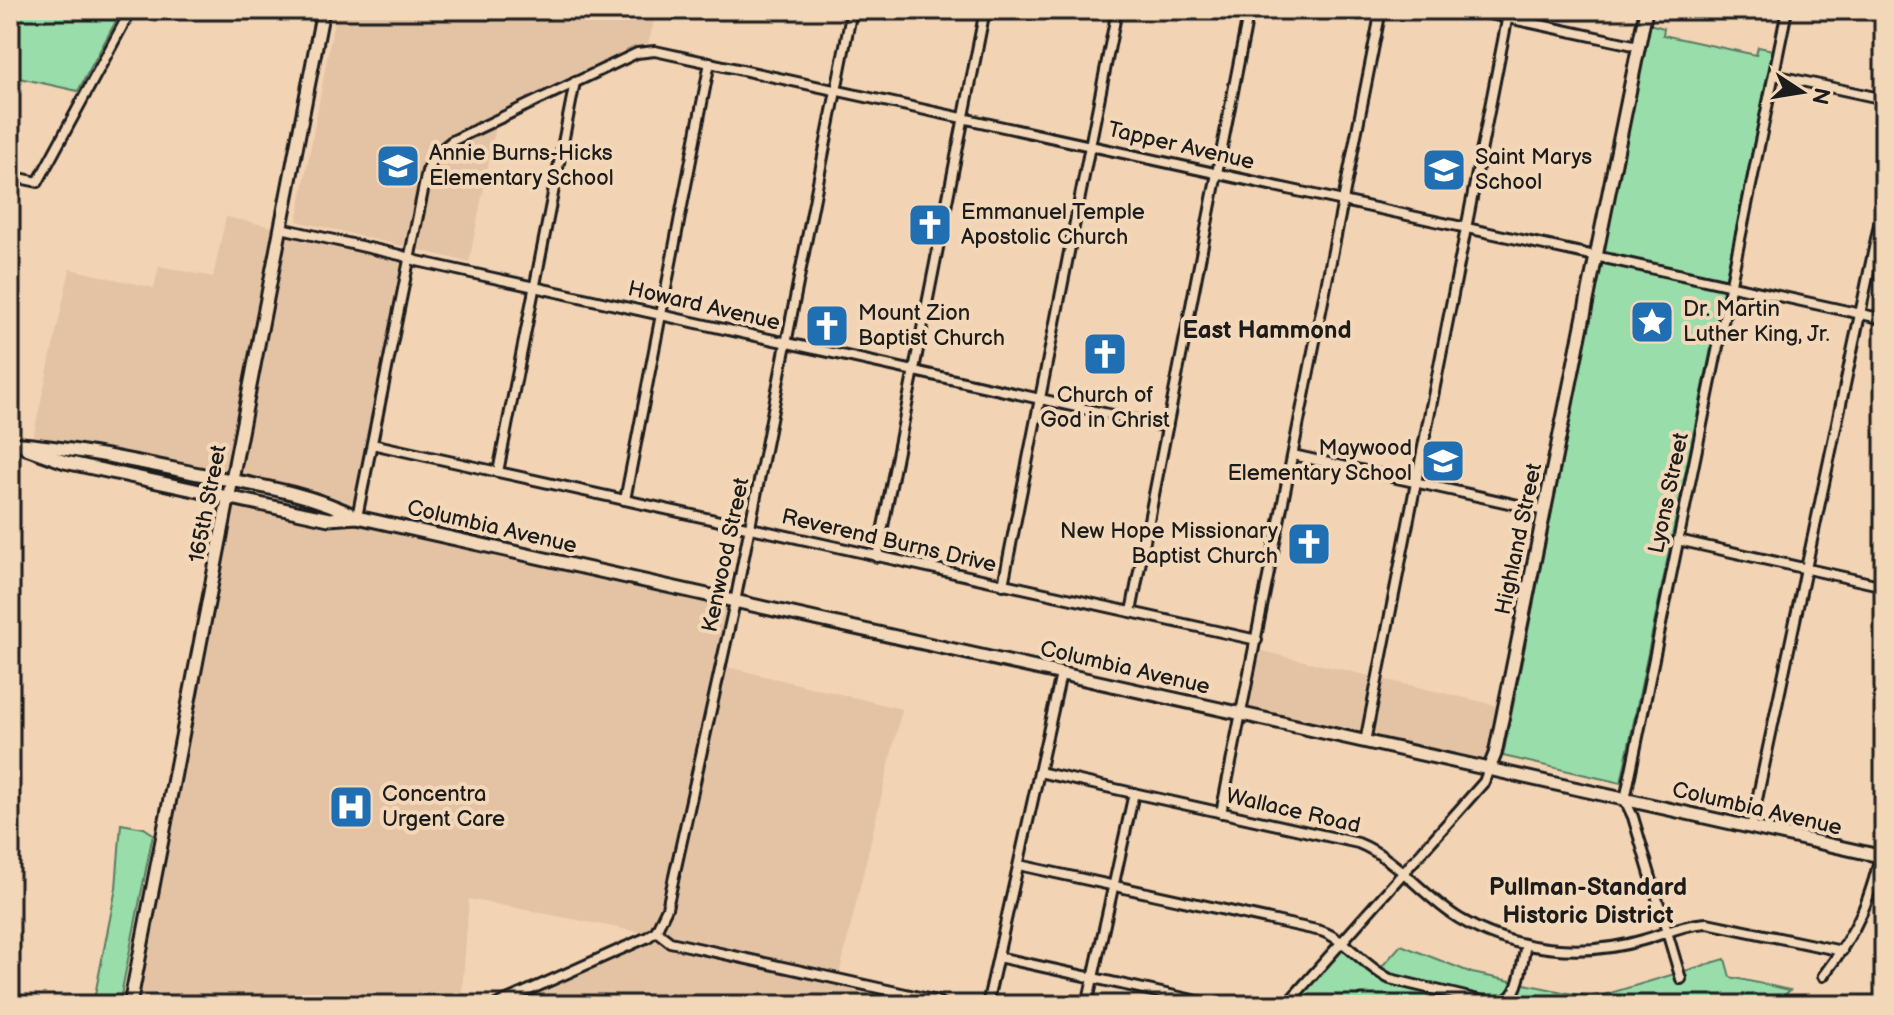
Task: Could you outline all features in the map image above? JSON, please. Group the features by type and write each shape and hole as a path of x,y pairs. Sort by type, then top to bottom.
{"street":[{"path":"10,176 38,182 131,10"},
{"name":"165th Street","path":"130,1005 323,10"},
{"name":"Kenwood Street","path":"656,931 667,908 735,602 852,10"},
{"path":"877,557 985,10"},
{"path":"1003,585 1117,10"},
{"path":"1131,612 1249,10"},
{"path":"1221,813 1381,10"},
{"path":"1471,10 1508,14 1638,46"},
{"name":"Highland Street","path":"1286,1005 1484,782 1495,754 1646,10"},
{"name":"Lyons Street","path":"1625,800 1787,10"},
{"path":"1365,742 1508,14"},
{"name":"Tapper Avenue","path":"357,517 429,165 436,154 452,141 647,50 1884,319"},
{"path":"625,500 710,62"},
{"path":"1774,75 1884,99"},
{"path":"498,472 575,82"},
{"path":"1751,828 1884,201"},
{"name":"Howard Avenue","path":"281,228 1167,427"},
{"name":"Columbia Avenue","path":"10,443 69,447 233,481 332,504 357,517 1882,857"},
{"name":"Columbia Avenue","path":"10,443 65,462 329,519 357,517"},
{"name":"Reverend Burns Drive","path":"372,444 1257,640"},
{"path":"1293,455 1545,511"},
{"path":"1678,540 1884,586"},
{"path":"987,1005 1061,674"},
{"name":"Wallace Road","path":"1039,772 1358,843 1381,854 1459,919 1526,945 1598,949 1621,946 1697,924 1722,925 1842,951"},
{"path":"1087,1005 1134,793"},
{"path":"1625,800 1633,817 1681,979"},
{"path":"1823,976 1865,911 1882,857 1884,840"},
{"path":"1019,865 1321,931 1390,979 1497,1004 1507,1001 1514,994 1526,945"},
{"path":"496,1005 656,931 670,942 945,1005"},
{"path":"998,957 1216,1005"}],"shaded area":[{"name":"Annie Burns-Hicks Elementary School","path":"336,10 651,10 655,17 648,46 499,111 469,262 297,221"},
{"path":"226,217 278,228 230,478 32,442 70,269 154,288 159,266 213,277"},
{"path":"283,231 406,260 356,513 237,478"},
{"path":"232,500 359,520 733,603 665,908 649,934 469,899 461,1005 133,1005"},
{"path":"1257,650 1500,706 1487,767 1245,713"},
{"path":"723,666 902,709 837,984 932,1005 504,1005 649,941 664,919"}],"green space":[{"path":"10,10 122,10 78,91 10,76"},
{"path":"1649,24 1664,28 1663,35 1756,55 1758,47 1773,50 1621,783 1503,756"},
{"path":"121,824 144,828 153,834 119,1005 93,1005 116,888"},
{"path":"1341,943 1377,972 1401,945 1472,973 1597,997 1725,959 1730,977 1790,990 1774,1005 1286,1005"}],"place":[{"name":"Annie Burns-Hicks Elementary School","path":"398,166"},
{"name":"Saint Marys School","path":"1444,170"},
{"name":"Emmanuel Temple Apostolic Church","path":"930,225"},
{"name":"Dr. Martin Luther King, Jr.","path":"1652,322"},
{"name":"Mount Zion Baptist Church","path":"827,326"},
{"name":"Church of God in Christ","path":"1105,354"},
{"name":"Maywood Elementary School","path":"1443,461"},
{"name":"New Hope Missionary Baptist Church","path":"1309,544"},
{"name":"Concentra Urgent Care","path":"351,807"}],"district":[{"name":"East Hammond","path":"1267,330"},
{"name":"Pullman-Standard Historic District","path":"1588,901"}]}
